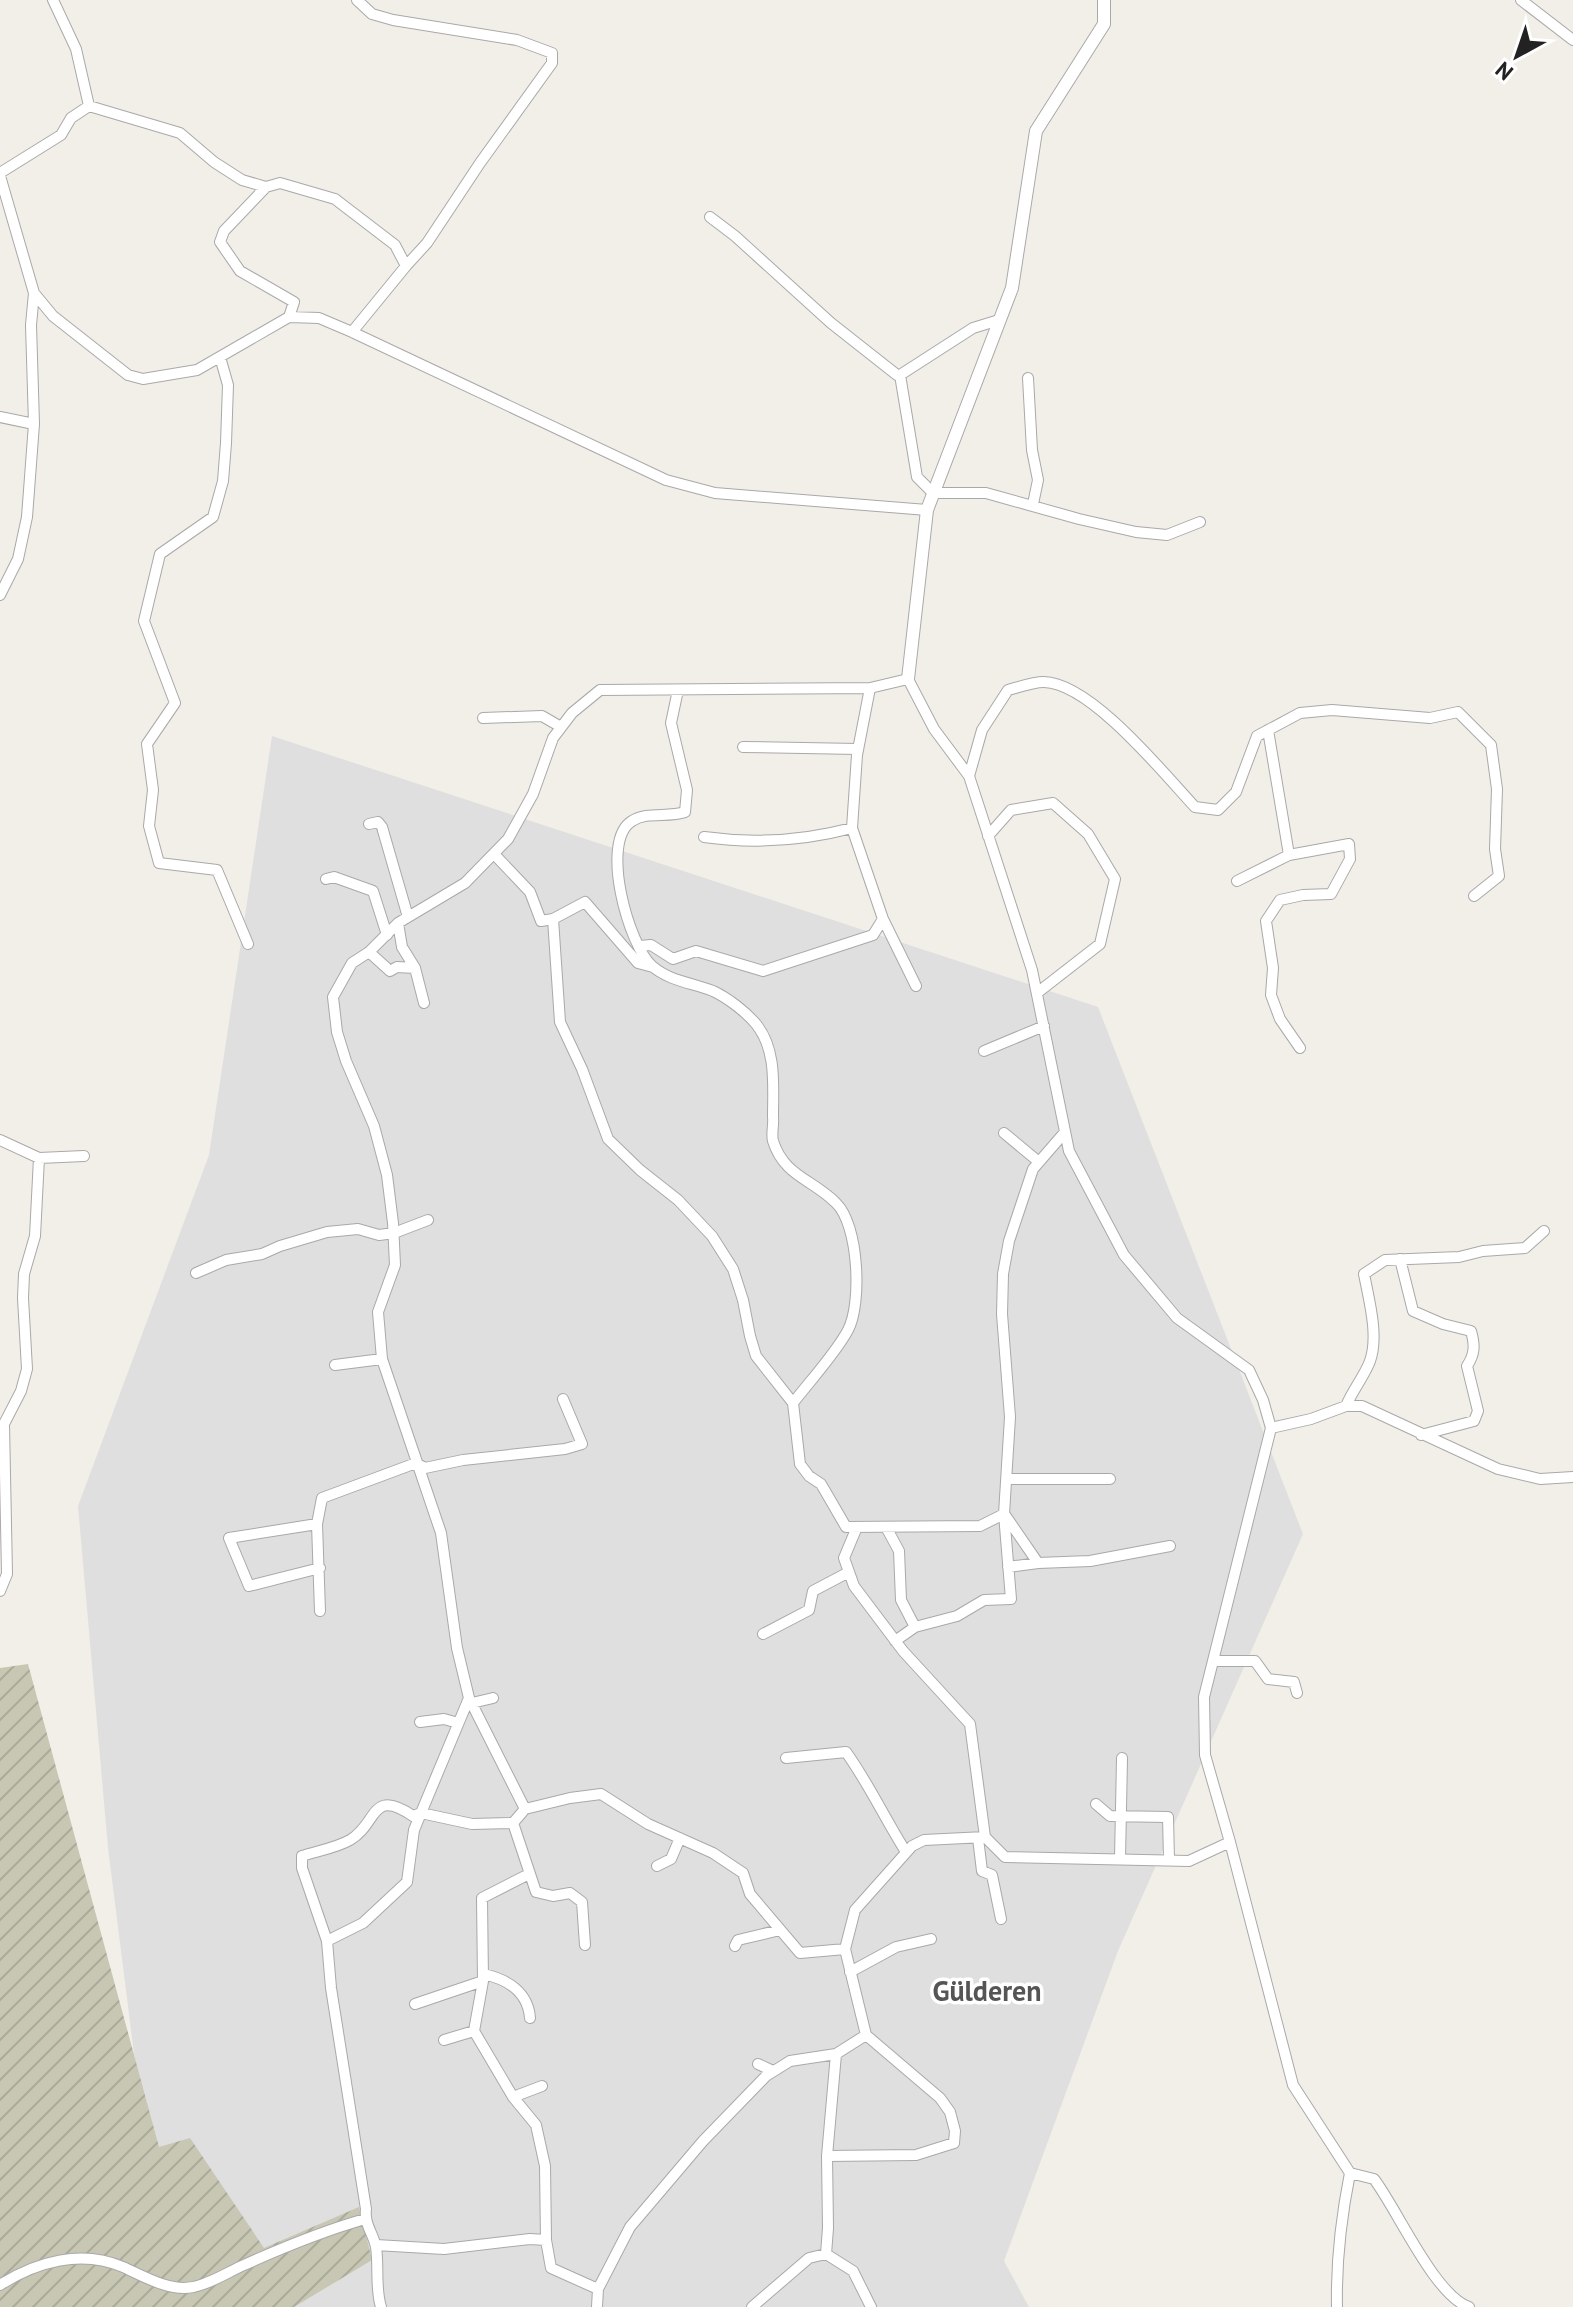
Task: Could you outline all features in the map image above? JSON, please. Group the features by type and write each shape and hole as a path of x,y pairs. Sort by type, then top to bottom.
{"street":[{"path":"53,0 52,4 76,49 89,106"},
{"path":"352,332 427,243 552,63 552,53 517,40 393,20 372,14 357,0"},
{"path":"1104,0 1104,24 1036,131 1012,288 927,510 908,679 934,729 969,776 1032,970 1069,1151 1124,1255 1177,1318 1249,1370 1263,1400 1271,1428 1204,1697 1205,1755 1293,2085 1350,2173 1374,2179 1391,2201 1434,2276 1459,2304 1469,2307"},
{"path":"1521,0 1573,40"},
{"path":"0,595 18,559 27,517 34,424 31,325 34,293 0,174 61,135 71,118 89,106"},
{"path":"89,106 180,133 214,162 242,180 266,187"},
{"path":"289,317 294,302 240,271 220,242 224,231 266,187 280,183 335,199 395,245 406,266"},
{"path":"710,217 831,323 891,372 900,375"},
{"path":"34,293 53,316 128,375 143,379 197,370 289,317 319,318 666,480 715,493 927,510"},
{"path":"900,375 973,328 999,320"},
{"path":"220,357 228,385 223,481 213,517 160,554 144,621 175,703 147,744 153,790 149,826 159,863 217,870 248,944"},
{"path":"900,375 917,477 933,493 986,493 1079,519 1167,535 1200,522"},
{"path":"1028,378 1032,450 1038,480 1033,504"},
{"path":"0,417 34,424"},
{"path":"525,1809 470,1700 457,1648 441,1533 382,1359 378,1312 395,1265 387,1175 374,1126 341,1046 333,997 352,963 369,952 403,920 465,883 508,839 533,794 553,738 572,713 600,690 870,688 908,679"},
{"path":"969,776 982,730 1008,690 1045,682 1074,692 1115,722 1195,807 1218,810 1236,792 1257,736 1300,713 1332,710 1430,718 1458,712 1491,745 1497,789 1495,849 1499,876 1474,896"},
{"path":"870,688 858,749 852,828 883,919 916,986"},
{"path":"653,967 640,946 623,900 617,853 620,835 631,821 643,816 673,816 685,812 687,790 671,723 678,690"},
{"path":"483,718 542,716 561,727"},
{"path":"1268,730 1289,855"},
{"path":"743,747 858,749"},
{"path":"988,836 1011,810 1053,803 1088,834 1115,879 1100,944 1037,993"},
{"path":"369,824 378,822 382,827 403,920 402,947 415,968 424,1003"},
{"path":"704,837 756,842 824,835 852,828"},
{"path":"1237,881 1289,855 1349,844 1350,859 1331,894 1280,900 1266,921 1273,968 1271,995 1280,1019 1300,1048"},
{"path":"494,854 530,892 541,921 553,919 585,902 638,963 712,991 755,1022 770,1048 772,1137 779,1156 786,1168 841,1209 856,1255 856,1283 849,1329 793,1403"},
{"path":"326,879 334,877 373,891 387,935"},
{"path":"553,919 560,1022 582,1069 608,1139 678,1200 712,1236 733,1269 756,1356 793,1403 800,1464 809,1476 821,1484 846,1527 980,1526 1004,1514"},
{"path":"640,946 651,945 673,959 696,951 763,971 873,935 883,919"},
{"path":"369,952 390,971 397,967 415,968"},
{"path":"984,1051 1044,1026"},
{"path":"895,1641 915,1627 957,1616 984,1600 1011,1599 1004,1514 1010,1417 1002,1314 1003,1274 1013,1229 1033,1169 1065,1132"},
{"path":"1004,1133 1039,1162"},
{"path":"0,1140 39,1158 84,1156"},
{"path":"0,1591 7,1574 4,1424 21,1391 27,1369 24,1274 35,1236 39,1158"},
{"path":"196,1273 226,1260 262,1254 327,1232 358,1229 379,1235 394,1233 428,1220"},
{"path":"1346,1406 1369,1365 1374,1345 1364,1274 1385,1260 1459,1257 1483,1251 1525,1248 1544,1231"},
{"path":"1400,1259 1413,1311 1443,1324 1471,1331 1474,1339 1474,1356 1467,1366 1478,1411 1474,1421 1421,1435"},
{"path":"335,1365 382,1359"},
{"path":"320,1611 317,1524 322,1498 416,1463 425,1468 582,1444 563,1399"},
{"path":"1271,1428 1311,1419 1346,1406 1362,1406 1473,1459 1518,1475 1540,1479 1573,1477"},
{"path":"1007,1479 1110,1479"},
{"path":"1004,1514 1038,1563"},
{"path":"317,1524 229,1538 249,1586 320,1568"},
{"path":"857,1527 844,1558 854,1586 895,1641 970,1724 982,1871 992,1875 1001,1919"},
{"path":"886,1527 899,1551 901,1600 915,1627"},
{"path":"1008,1567 1090,1561 1170,1546"},
{"path":"763,1634 809,1610 813,1591 849,1572"},
{"path":"1214,1661 1255,1661 1268,1679 1294,1682 1297,1693"},
{"path":"470,1700 493,1698"},
{"path":"327,1941 363,1923 407,1882 414,1830 470,1700"},
{"path":"420,1722 444,1719 458,1723"},
{"path":"786,1758 846,1752 866,1779 885,1819 906,1852"},
{"path":"1120,1859 1122,1758"},
{"path":"381,2307 376,2245 365,2219 366,2209 331,1988 327,1941 302,1868 302,1856 351,1840 378,1807 388,1804 413,1816 421,1813 472,1824 513,1823 525,1809 601,1794 648,1824 713,1853 743,1873 750,1894 800,1953 845,1949"},
{"path":"1096,1804 1110,1816 1168,1817 1169,1859"},
{"path":"513,1823 536,1892 553,1896 570,1893 582,1902 585,1945"},
{"path":"657,1866 671,1859 680,1838"},
{"path":"827,2156 916,2155 954,2143 955,2131 950,2112 940,2098 866,2035 845,1949 855,1910 912,1846 924,1840 981,1838 1005,1857 1189,1861 1230,1842"},
{"path":"529,1874 482,1898 483,1978 474,2031 513,2097 536,2125 545,2166 546,2240 551,2268 598,2289"},
{"path":"735,1946 738,1940 780,1930"},
{"path":"850,1972 896,1947 931,1939"},
{"path":"415,2004 483,1978 499,1977 524,1996 529,2004 530,2018"},
{"path":"444,2040 474,2031"},
{"path":"597,2307 598,2289 630,2227 703,2141 773,2071 790,2061 836,2054 866,2035"},
{"path":"826,2254 827,2156 836,2054"},
{"path":"758,2064 773,2071"},
{"path":"513,2097 542,2086"},
{"path":"1337,2307 1336,2272 1350,2173"},
{"path":"0,2285 24,2270 51,2262 92,2258 120,2266 153,2282 192,2288 319,2232 365,2219"},
{"path":"376,2245 444,2249 530,2239 546,2240"},
{"path":"752,2307 809,2258 826,2254 853,2271 871,2307"}],"shaded area":[{"path":"272,736 1098,1007 1303,1534 1118,1951 1004,2261 1029,2307 166,2307 108,1848 78,1506 209,1155"},
{"path":"28,1664 159,2147 190,2138 264,2248 359,2207 372,2260 294,2307 0,2307 0,1668"}],"district":[{"name":"Gülderen","path":"987,1990"}]}
